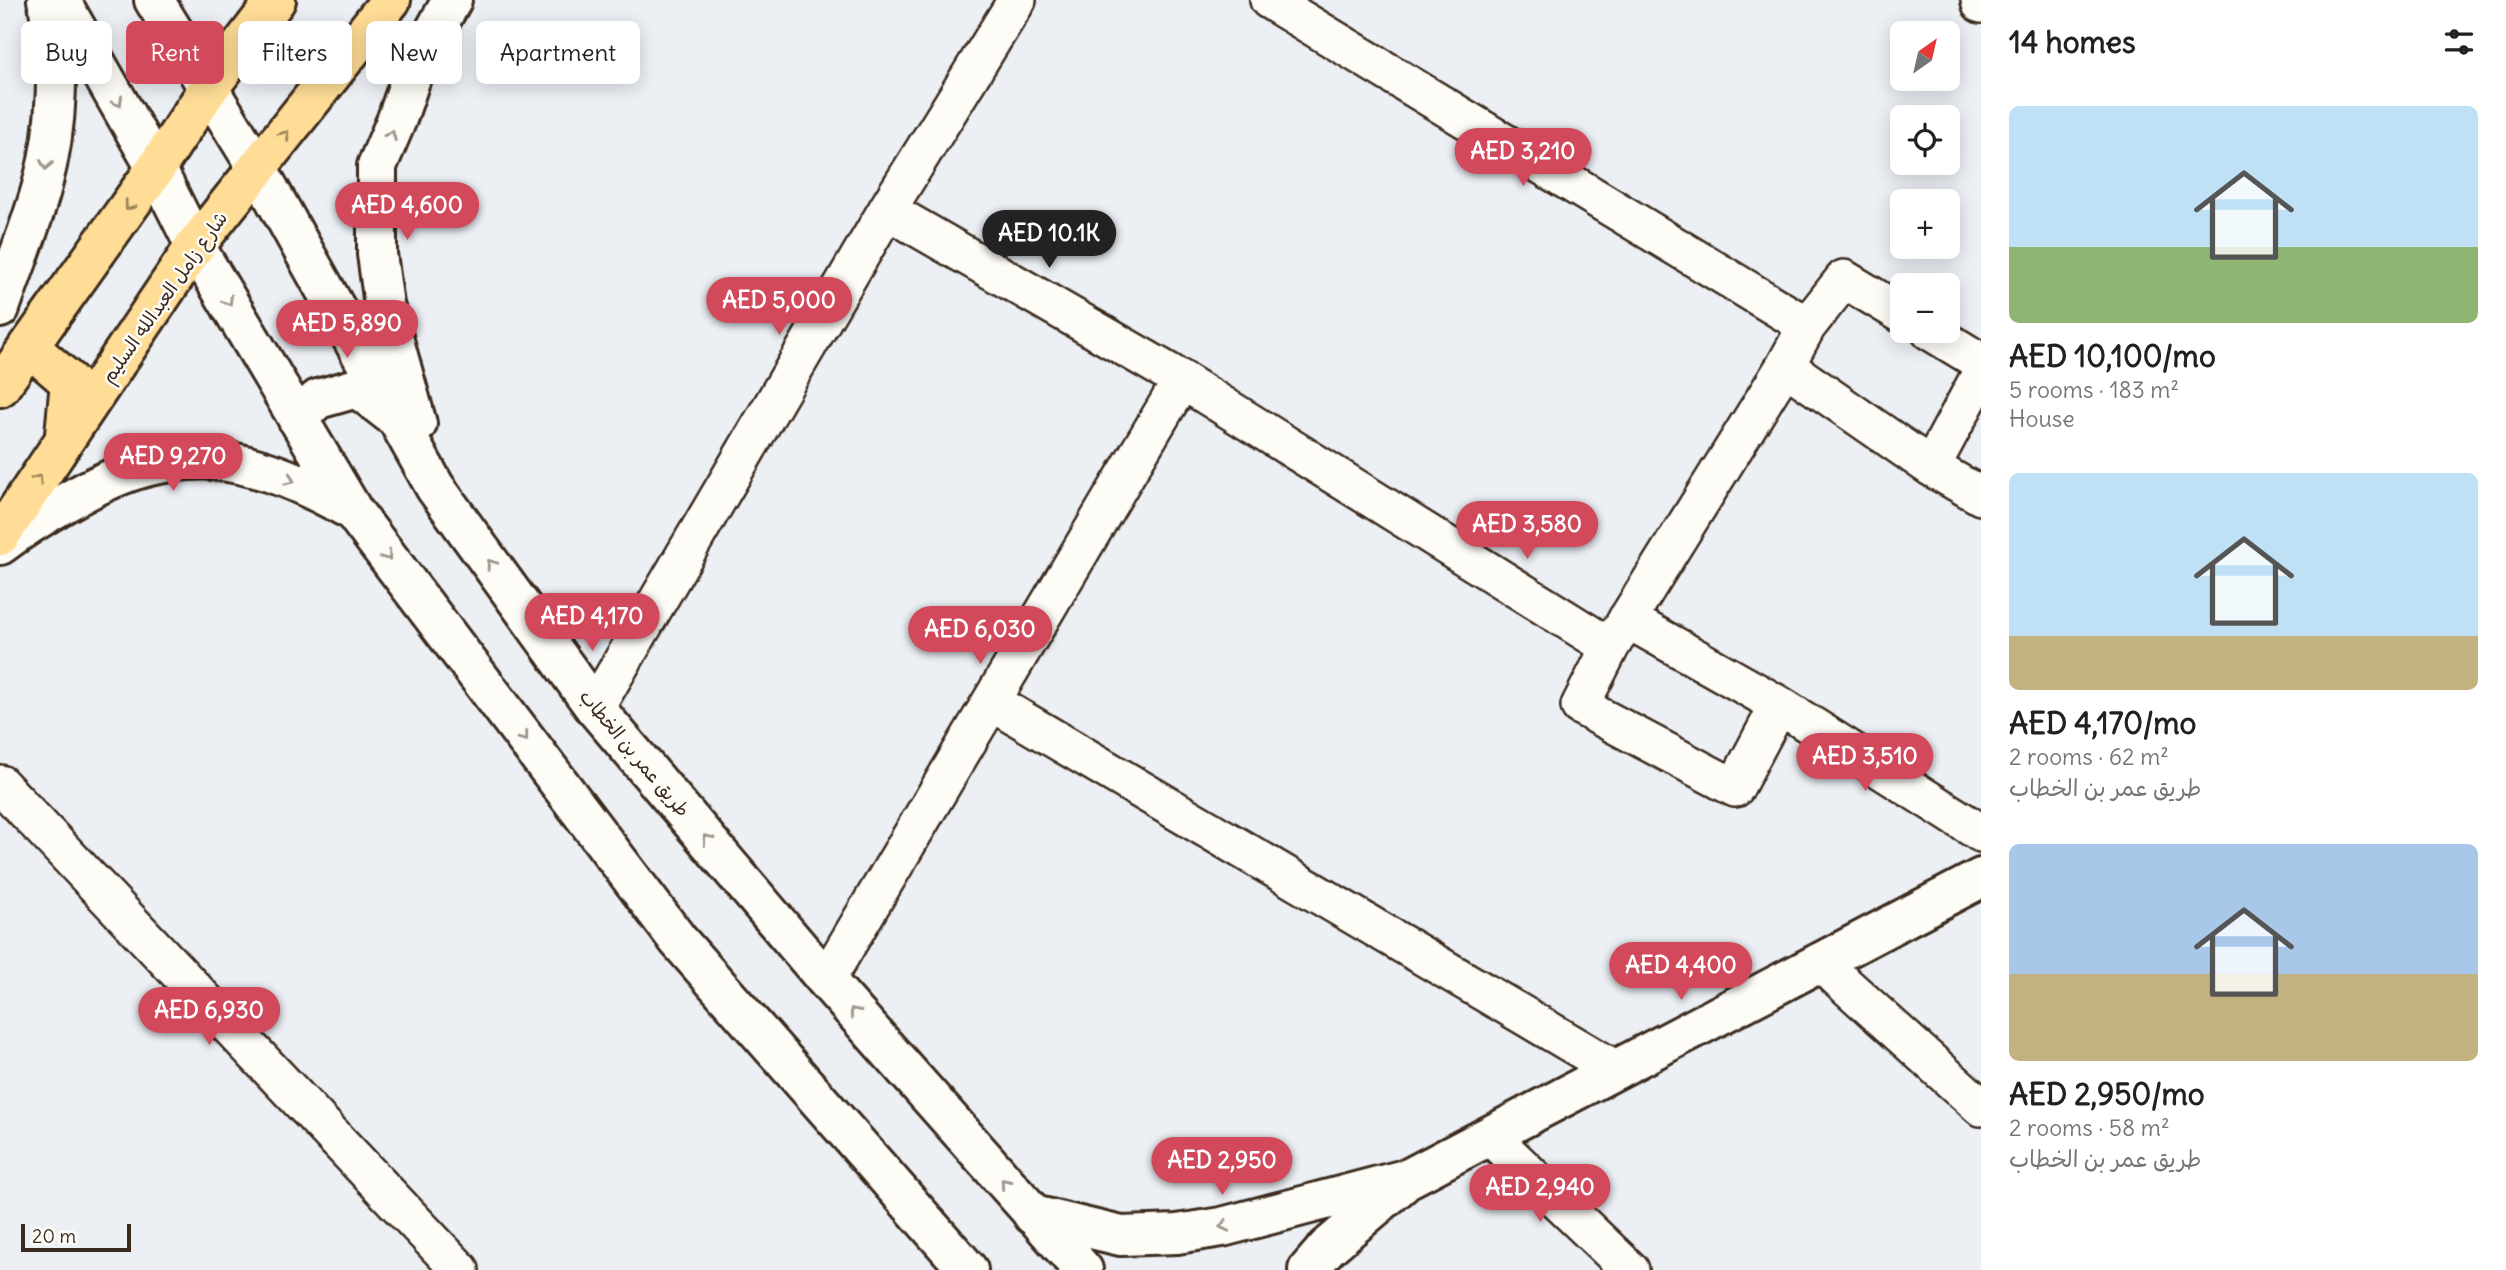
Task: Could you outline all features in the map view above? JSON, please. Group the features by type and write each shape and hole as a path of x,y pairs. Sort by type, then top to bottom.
{"highway":[{"path":"0,387 156,168 209,88 276,0"},
{"name":"شارع زامل العبدالله السليم","path":"0,536 195,246 391,0"},
{"path":"29,346 70,382 64,440"}],"main road":[{"path":"0,308 43,184 52,126 57,88 55,49 47,0"},
{"path":"60,0 156,168 195,246 353,511 678,940 968,1270"},
{"name":"طريق عمر بن الخطاب","path":"154,0 258,169 435,487 595,708 826,980 1083,1270"},
{"path":"435,487 384,305 377,254 377,166 415,66 453,0"},
{"path":"297,418 317,399 357,388 398,419"},
{"path":"0,545 97,486 136,469 177,462 212,460 279,475 353,511"},
{"path":"1033,1215 1121,1236 1177,1234 1222,1227 1409,1178 1981,878"},
{"path":"1308,1270 1326,1248 1409,1178"}],"street":[{"path":"595,708 887,209 1017,0"},
{"path":"1269,0 1807,326"},
{"path":"887,209 1618,633 1779,705 1981,832"},
{"path":"1779,705 1735,788 1580,706 1618,633 1785,366 1807,326 1844,278 1890,307"},
{"path":"1950,343 1981,362"},
{"path":"1785,366 1931,467 1981,496"},
{"path":"1931,467 1981,374"},
{"path":"826,980 1182,380"},
{"path":"992,702 1616,1070"},
{"path":"0,784 460,1270"},
{"path":"1820,962 1981,1107"},
{"path":"1490,1136 1630,1270"}]}
